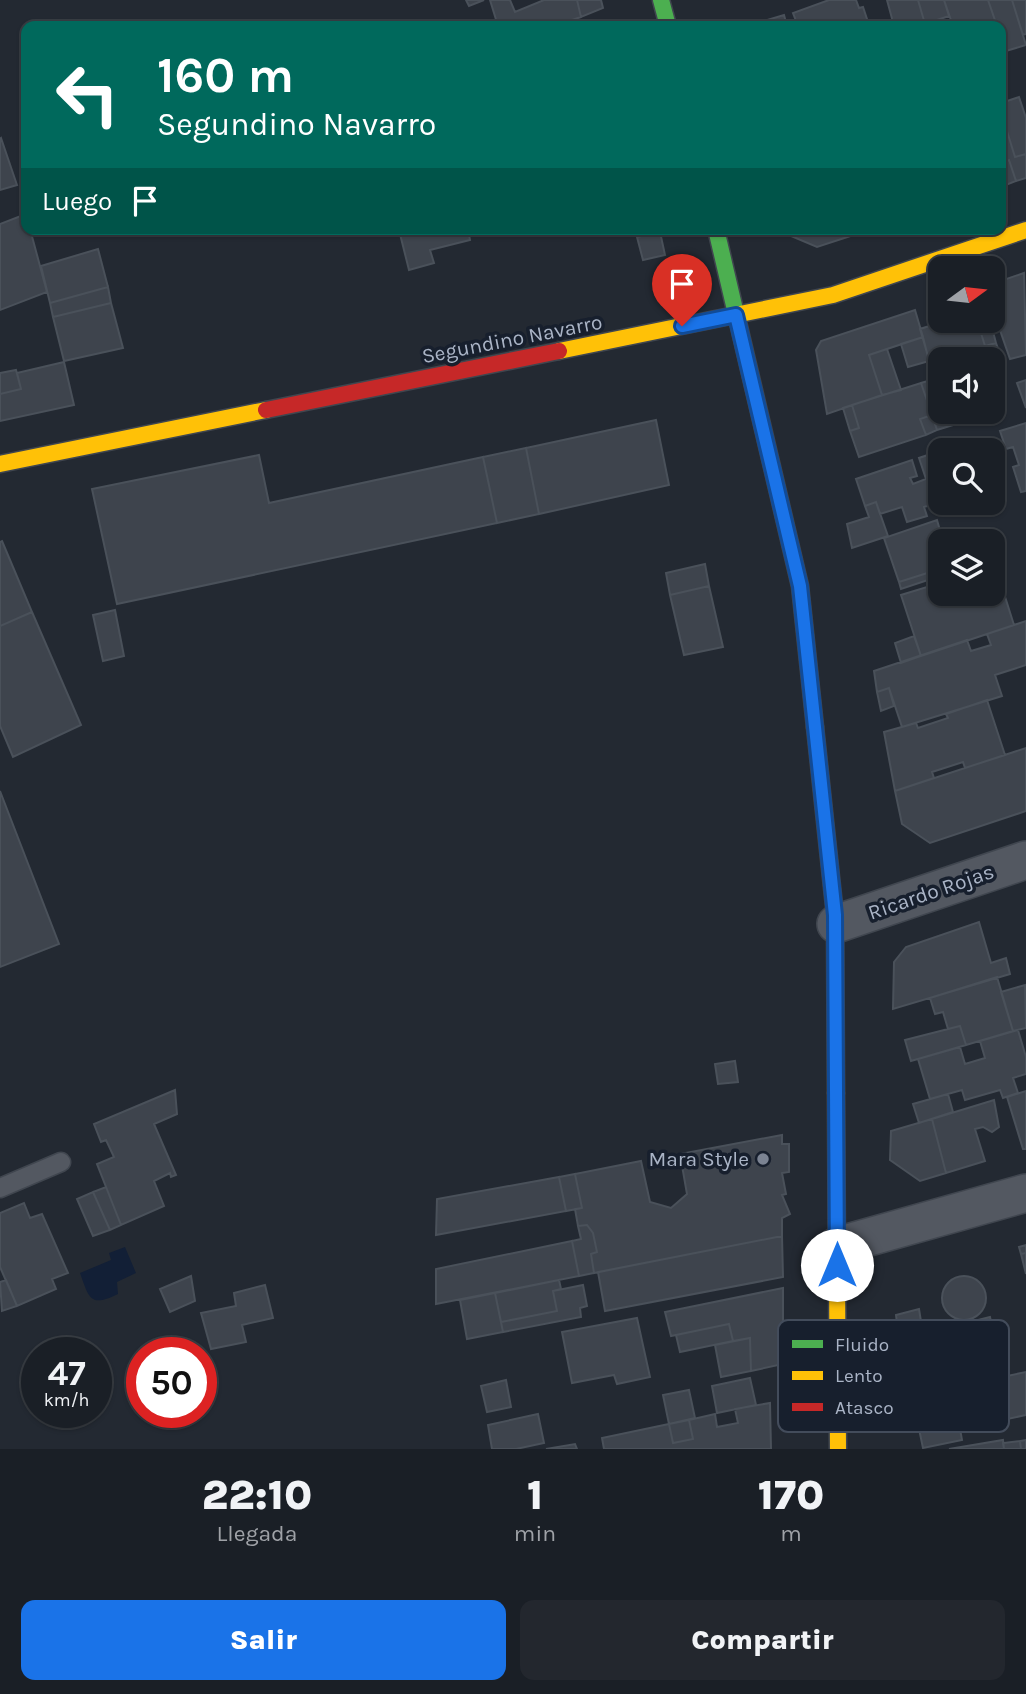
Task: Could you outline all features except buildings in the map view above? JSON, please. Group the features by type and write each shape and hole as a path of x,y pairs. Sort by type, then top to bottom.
{"main road":[{"path":"661,0 667,21"},
{"name":"Segundino Navarro","path":"0,464 833,295 1026,230"},
{"path":"717,235 800,586 836,924 837,1320"}],"street":[{"name":"Ricardo Rojas","path":"836,924 1026,860"},
{"path":"837,1246 1026,1193"}],"lane":[{"path":"0,1188 61,1162"}],"water":[{"path":"125,1247 136,1273 117,1282 118,1294 102,1300 92,1298 80,1273 111,1260 109,1253"}],"traffic: fast":[{"path":"661,0 667,21"},
{"path":"717,235 800,586 815,727"}],"traffic: slow":[{"path":"559,351 833,295 1026,230"},
{"path":"0,464 266,410"},
{"path":"836,1093 837,1320"},
{"path":"838,1432 838,1449"}],"traffic: jam":[{"path":"266,410 559,351"},
{"path":"815,727 835,915 836,1093"}],"place":[{"name":"Mara Style","path":"763,1159"}],"route":[{"path":"682,326 736,315 800,586 835,915 837,1265"}]}
